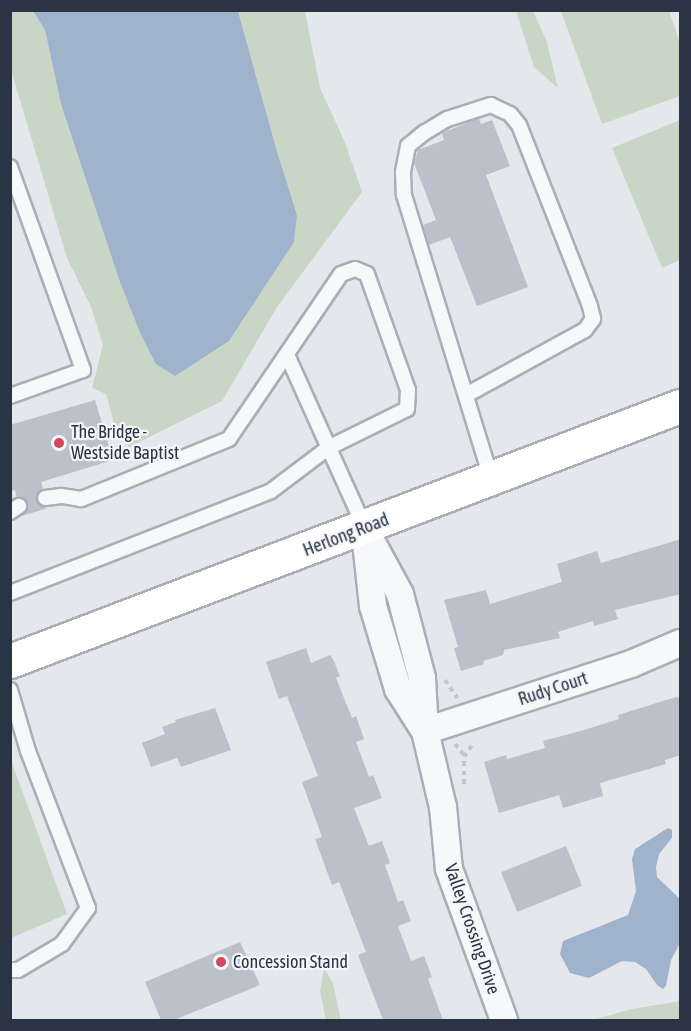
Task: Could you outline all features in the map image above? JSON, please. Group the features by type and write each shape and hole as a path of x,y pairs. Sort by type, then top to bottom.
{"street":[{"name":"Herlong Road","path":"10,661 681,406"},
{"name":"Valley Crossing Drive","path":"364,528 373,606 398,689 425,730 443,807 449,869 504,1020"},
{"name":"Rudy Court","path":"425,730 631,663 681,643"}],"lane":[{"path":"468,394 585,330 592,319 590,306 519,125 510,114 491,105 447,119 425,132 408,146 403,172 404,195 468,394 491,477"},
{"path":"10,167 83,370 10,396"},
{"path":"10,593 271,491 328,448 407,409 408,390 367,274 355,269 341,274 288,357 229,440 81,499 61,496 45,498"},
{"path":"288,357 364,528"},
{"path":"10,690 28,751 88,908 62,944 18,970 10,970"}],"path":[{"path":"464,794 464,757 468,747 480,739"}],"green space":[{"path":"10,11 33,11 45,30 61,104 89,186 175,375 229,341 294,242 297,215 238,11 305,11 320,88 344,140 362,192 277,307 222,401 129,447 114,423 106,394 92,388 103,345 91,307 67,258 11,70"},
{"path":"516,11 533,11 547,42 558,88 534,67"},
{"path":"561,11 669,11 680,43 680,96 602,124"},
{"path":"680,120 680,260 662,268 612,148"},
{"path":"11,760 67,914 10,938"},
{"path":"324,968 333,983 341,1020 326,1020 320,991"},
{"path":"680,1001 680,1020 592,1020 632,1009"}],"water":[{"path":"33,11 238,11 297,215 294,242 229,341 175,376 156,364 141,335 120,282 61,104 45,30"},
{"path":"668,828 672,830 672,838 659,854 656,867 657,877 680,899 680,943 671,960 666,986 663,989 657,985 646,969 635,962 622,961 589,978 570,973 560,954 563,941 628,915 636,891 632,859 635,849"}],"building":[{"path":"479,118 481,124 492,120 510,166 486,175 528,287 477,306 450,237 429,245 423,225 436,220 414,163 418,150 444,140 442,133"},
{"name":"The Bridge - Westside Baptist","path":"95,400 113,460 41,482 43,489 37,494 36,500 41,506 48,508 22,516 27,509 27,502 17,498 15,490 10,491 10,425"},
{"path":"681,539 681,594 615,610 618,619 594,626 593,621 558,632 560,638 504,650 503,655 461,671 454,648 458,647 444,600 486,590 490,604 562,582 557,564 597,551 601,563"},
{"path":"306,648 311,663 330,655 340,676 336,678 352,718 356,716 364,739 356,742 369,777 373,775 382,798 354,808 369,846 382,841 390,863 385,865 398,902 403,900 411,921 398,926 411,961 424,956 432,977 428,979 443,1020 383,1020 358,955 366,952 339,882 332,885 315,839 322,837 302,782 318,776 287,696 279,699 266,662"},
{"path":"676,697 681,698 681,755 665,760 666,764 600,783 603,796 563,808 559,795 499,813 484,762 506,755 507,759 545,748 543,741 619,719 618,715"},
{"path":"215,708 231,750 181,767 177,758 151,767 142,743 165,734 162,727 176,722 175,720"},
{"path":"566,846 582,886 517,912 501,872"},
{"name":"Concession Stand","path":"240,942 260,985 174,1020 161,1020 145,982"}],"place":[{"name":"The Bridge - Westside Baptist","path":"59,443"},
{"name":"Concession Stand","path":"221,962"}]}
